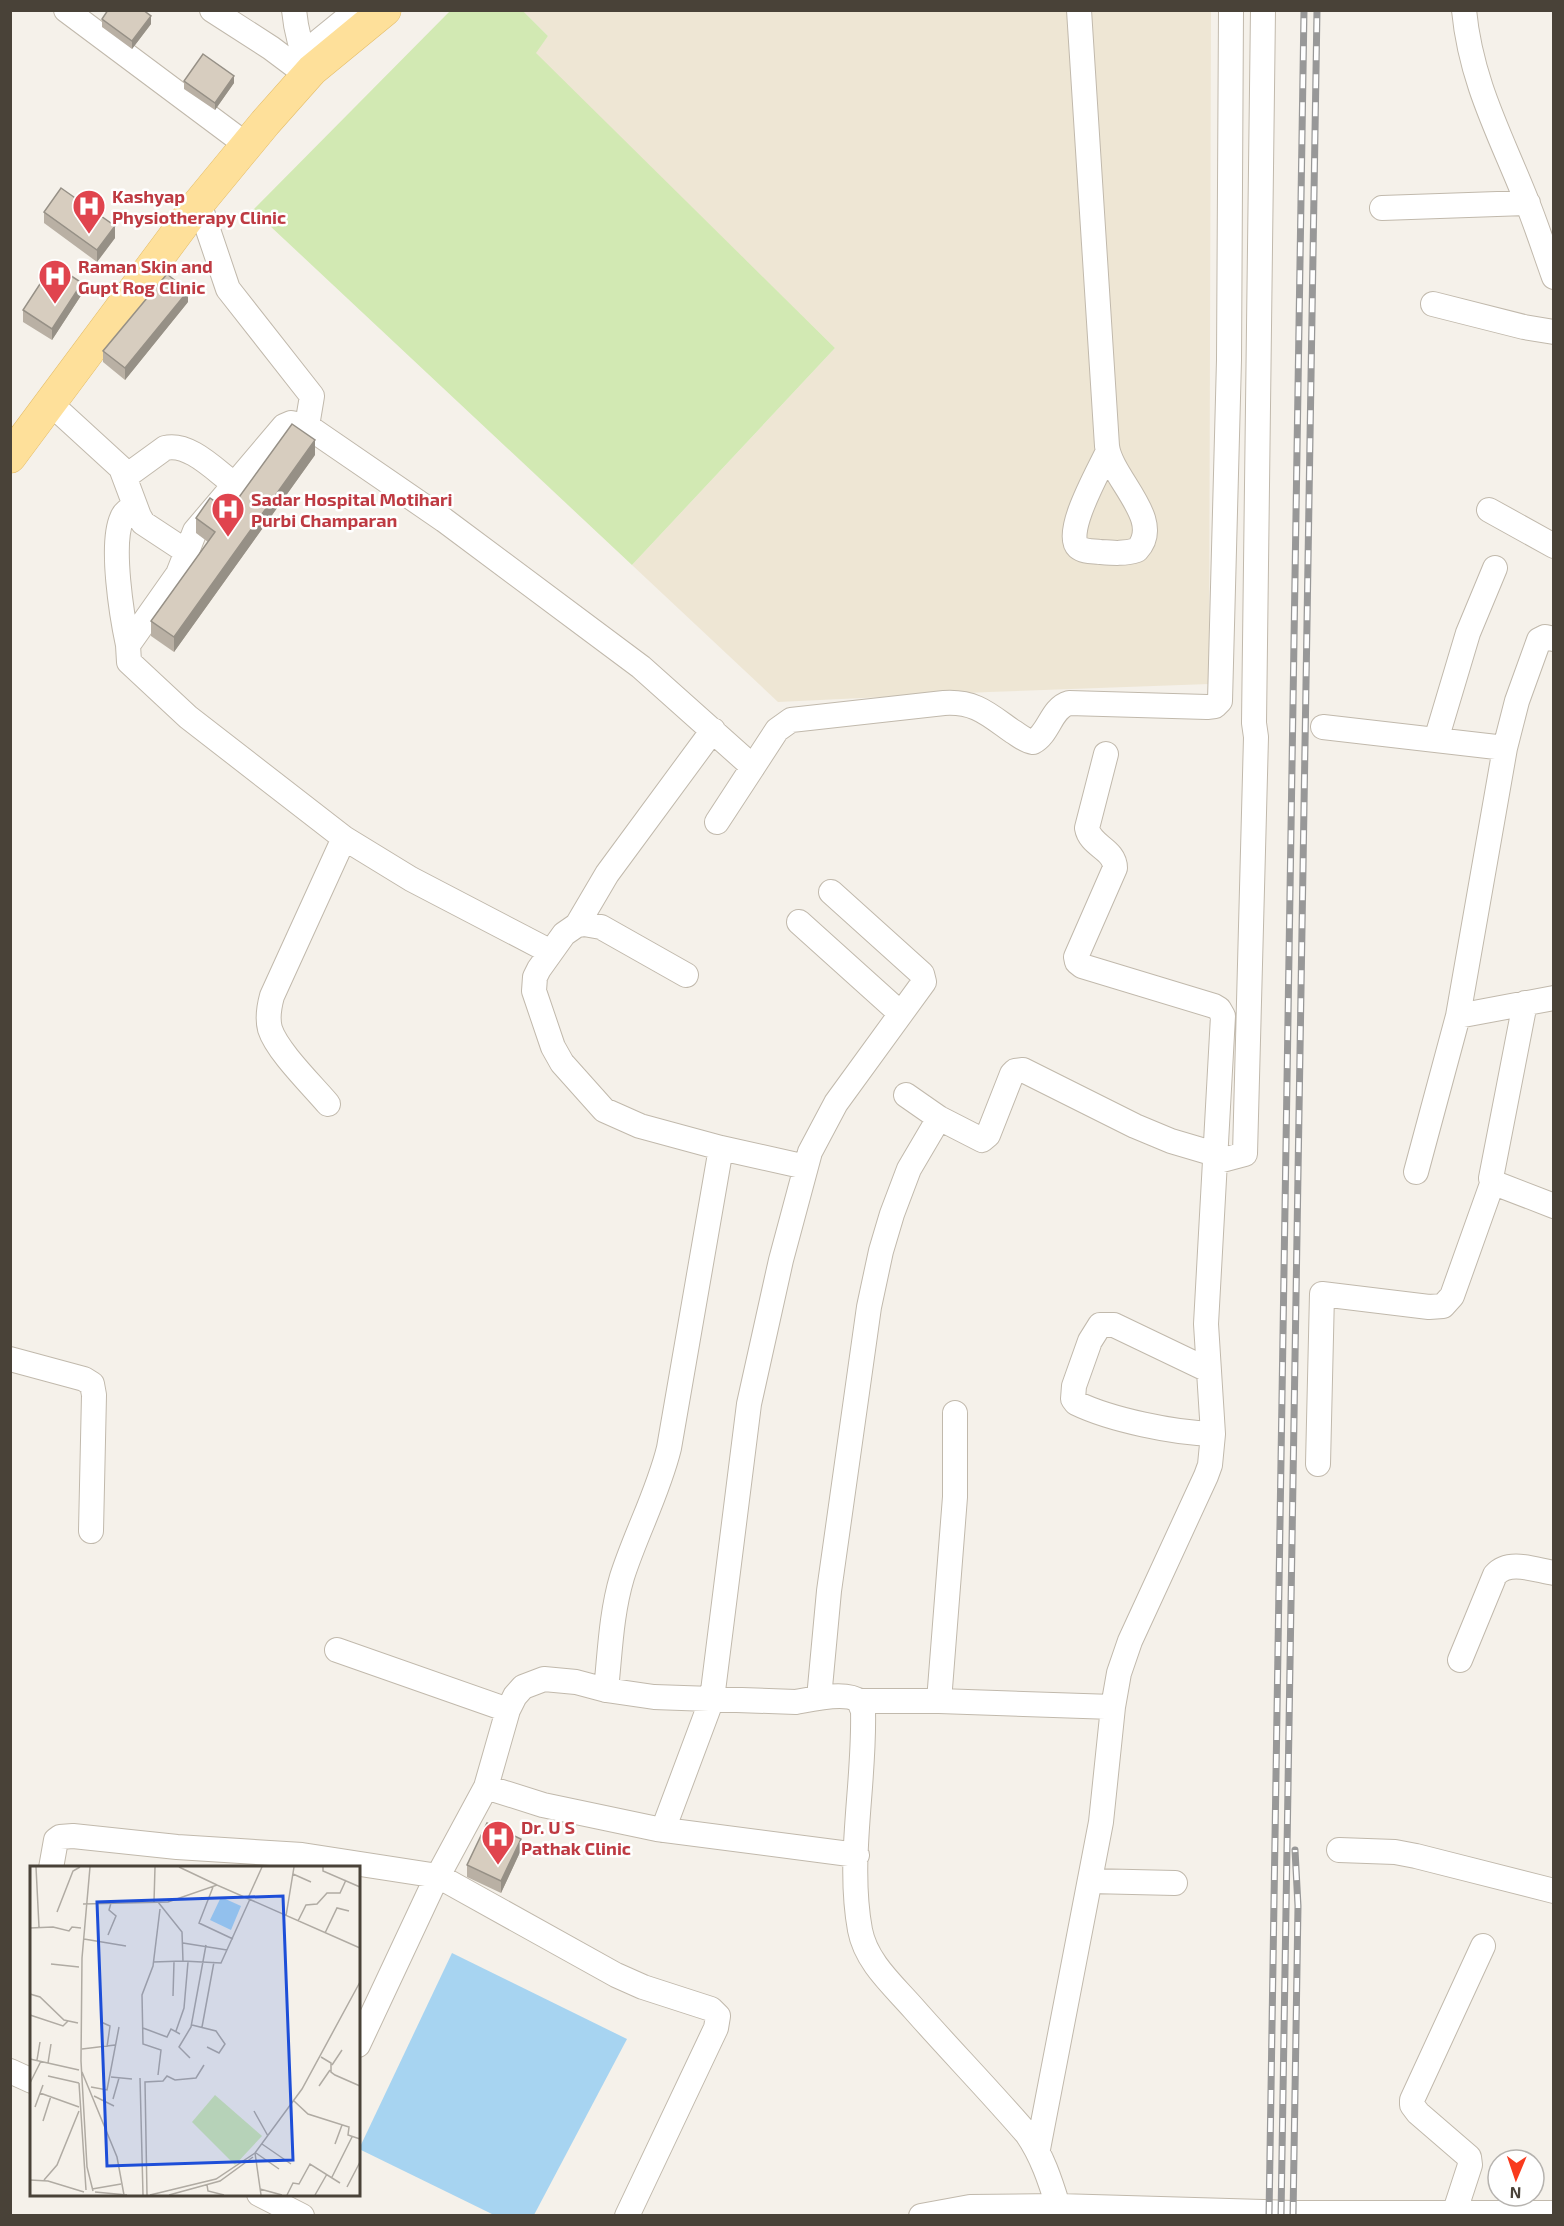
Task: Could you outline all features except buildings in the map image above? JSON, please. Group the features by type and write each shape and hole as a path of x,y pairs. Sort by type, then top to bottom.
{"main road":[{"path":"10,457 199,203 248,146 307,66 385,10"}],"street":[{"path":"66,10 248,146"},
{"path":"212,10 271,48 307,66"},
{"path":"294,10 296,30 307,66"},
{"path":"307,66 357,10"},
{"path":"1079,10 1107,453"},
{"path":"717,822 777,730 786,722 798,719 956,702 983,710 1024,739 1033,742 1041,737 1060,708 1069,703 1215,706 1220,701 1229,372 1231,10"},
{"path":"906,1095 939,1118 978,1139 984,1139 1012,1074 1023,1070 1135,1126 1215,1158 1245,1154 1256,737 1254,723 1263,10"},
{"path":"1464,10 1467,40 1475,74 1528,203 1554,277"},
{"path":"199,203 228,289 312,396 307,426"},
{"path":"1382,208 1528,203"},
{"path":"1433,304 1524,327 1554,332"},
{"path":"50,403 115,460 121,468 143,523 187,552"},
{"path":"128,645 178,574 195,531 284,426 291,423 307,426 444,520 641,667 753,767"},
{"path":"125,477 165,448 181,447 234,484"},
{"path":"135,506 123,516 119,536 121,615 128,645 127,658 133,668 188,717 344,838 411,879 551,952"},
{"path":"1489,510 1554,546"},
{"path":"1436,740 1468,633 1495,568"},
{"path":"1416,1172 1458,1016 1505,748 1517,701 1537,643 1541,638 1554,639"},
{"path":"1323,727 1505,748"},
{"path":"713,730 607,874 577,925 564,934 551,952 536,977 534,991 553,1047 562,1064 604,1110 621,1119 722,1148 806,1167"},
{"path":"1038,2149 1105,1796 1113,1707 1119,1673 1130,1641 1206,1476 1213,1434 1206,1324 1224,1022 1222,1013 1214,1006 1082,966 1076,960 1116,864 1112,856 1091,839 1088,832 1106,754"},
{"path":"328,1104 277,1042 271,1030 269,1009 272,996 344,838"},
{"path":"663,1830 712,1699 749,1404 781,1260 810,1152 836,1103 900,1013 924,985 922,974 831,892"},
{"path":"799,922 900,1013"},
{"path":"577,925 592,924 601,927 686,975"},
{"path":"1458,1016 1554,998"},
{"path":"1318,1464 1322,1294 1429,1307 1443,1306 1452,1296 1493,1181 1492,1170 1514,1070 1525,1003"},
{"path":"819,1698 829,1591 869,1307 892,1214 909,1169 939,1118"},
{"path":"606,1690 613,1616 621,1580 663,1474 669,1448 722,1148"},
{"path":"1493,1181 1554,1206"},
{"path":"1208,1370 1114,1325 1104,1324 1097,1328 1090,1341 1073,1393 1076,1403 1101,1413 1187,1433 1213,1434"},
{"path":"10,1359 84,1378 92,1384 94,1395 91,1532"},
{"path":"939,1701 955,1497 955,1413"},
{"path":"1460,1660 1495,1575 1499,1571 1513,1566 1554,1573"},
{"path":"337,1650 508,1710"},
{"path":"360,2041 438,1876 486,1787 508,1710 515,1695 532,1682 544,1679 576,1682 606,1690 654,1697 796,1702 847,1697 859,1701 939,1701 1113,1707"},
{"path":"859,1701 862,1706 863,1723 857,1855 858,1909 860,1931 866,1949 876,1965 1028,2134 1038,2149 1058,2206"},
{"path":"486,1787 543,1805 663,1830 857,1855"},
{"path":"51,1866 56,1840 60,1837 74,1836 177,1847 302,1856 438,1876 616,1975 716,2012 718,2016 716,2028 627,2216"},
{"path":"1339,1850 1395,1852 1416,1856 1554,1891"},
{"path":"1090,1881 1175,1883"},
{"path":"1454,2214 1470,2165 1469,2157 1418,2113 1412,2105 1412,2100 1483,1946"},
{"path":"10,2071 30,2080"},
{"path":"263,2196 291,2209"},
{"path":"921,2216 970,2207 1058,2206 1088,2211 1554,2213"}],"shaded area":[{"path":"523,11 1211,11 1209,684 778,702 632,565 835,348 535,53 548,36"}],"green space":[{"path":"450,11 523,11 548,36 536,53 835,348 632,565 253,210"}],"water":[{"path":"452,1953 627,2039 534,2215 494,2215 360,2149"}],"railway":[{"path":"1269,2216 1304,10"},
{"path":"1281,2216 1317,10"},
{"path":"1293,2216 1298,1906 1295,1850"}],"place":[{"name":"Kashyap Physiotherapy Clinic","path":"89,235"},
{"name":"Raman Skin and Gupt Rog Clinic","path":"55,305"},
{"name":"Sadar Hospital Motihari Purbi Champaran","path":"228,538"},
{"name":"Dr. U S Pathak Clinic","path":"498,1866"}]}
